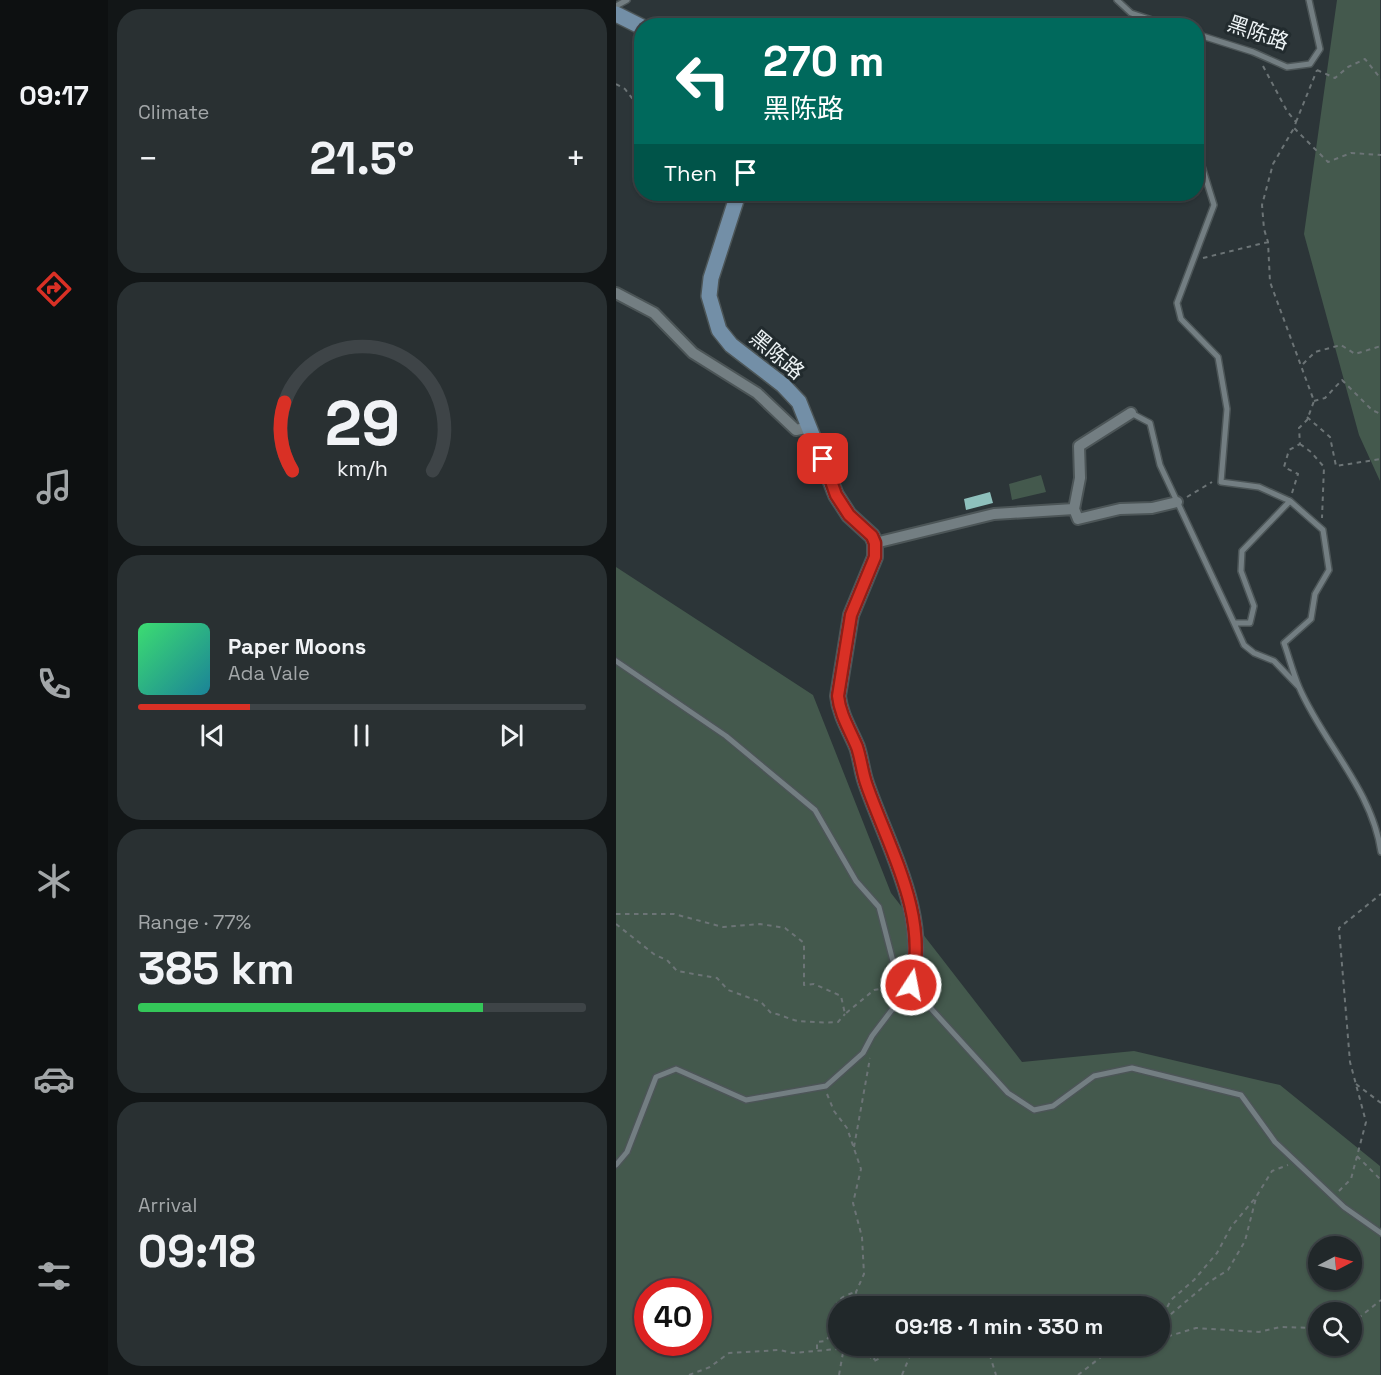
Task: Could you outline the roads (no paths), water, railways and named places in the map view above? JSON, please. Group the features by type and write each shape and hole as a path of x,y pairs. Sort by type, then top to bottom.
{"street":[{"path":"616,14 634,23"},
{"name":"黑陈路","path":"737,201 711,278 709,296 719,330 731,345 783,385 799,402 836,495 849,515 872,536 875,543"},
{"path":"616,293 654,314 693,353 757,393 796,430 810,427"},
{"path":"1131,413 1079,446 1080,478 1074,509 1078,519 1120,509 1152,508 1177,502"},
{"path":"911,985 917,963 908,898 894,851 865,781 857,749 839,708 838,696 851,615 875,557 875,543 994,514 1074,509"}],"lane":[{"path":"616,6 627,0"},
{"path":"1117,0 1131,13 1146,18"},
{"name":"黑陈路","path":"1204,37 1253,52 1286,67 1310,64 1320,49 1309,0"},
{"path":"1204,173 1214,205 1177,303 1181,319 1218,357 1227,409 1221,482 1259,486 1290,501 1323,530 1329,570 1315,594 1311,619 1284,643 1299,687 1358,788 1379,837 1381,852"},
{"path":"1131,413 1150,423 1160,465 1244,645 1254,653 1274,661 1299,687"},
{"path":"1234,623 1250,623 1254,606 1241,571 1242,551 1290,501"},
{"path":"616,661 726,736 815,810 856,881 879,907 895,969 957,1040 1008,1093 1034,1110 1053,1106 1094,1076 1132,1068 1241,1095 1275,1142 1333,1197 1381,1233"},
{"path":"616,1165 626,1152 656,1077 676,1069 746,1100 826,1086 863,1053 871,1036 911,985"}]}
